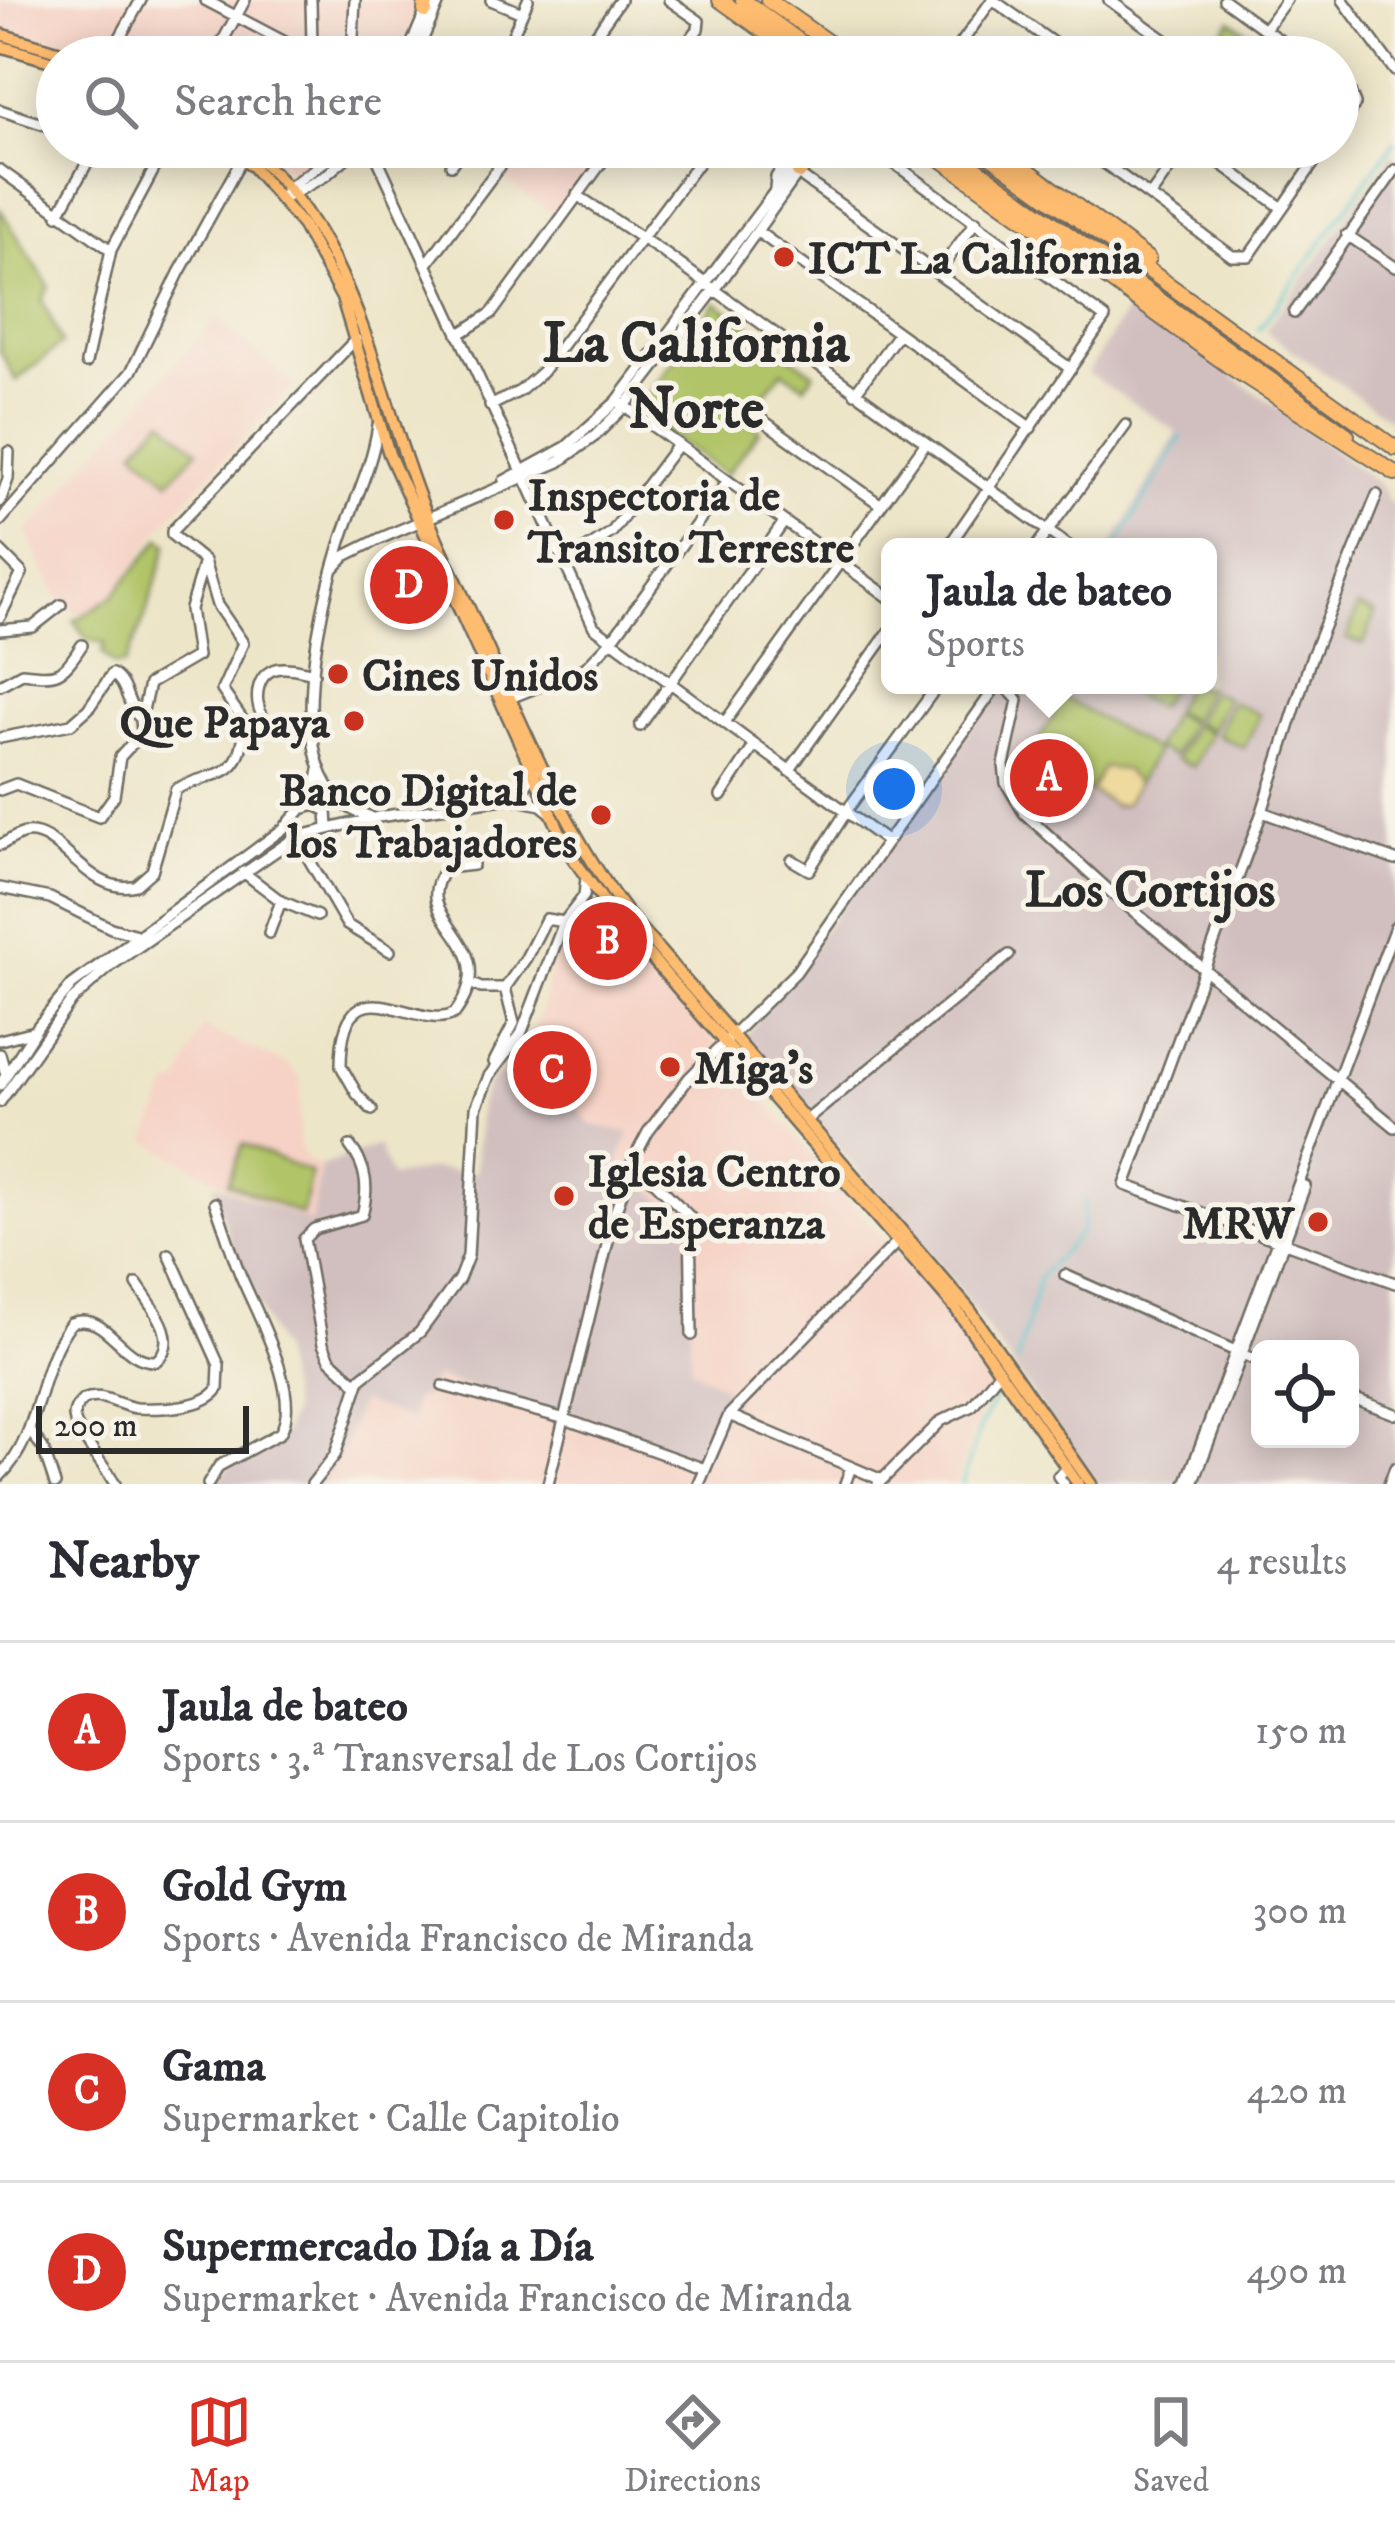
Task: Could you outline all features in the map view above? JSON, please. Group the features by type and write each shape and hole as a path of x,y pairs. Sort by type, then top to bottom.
{"highway":[{"path":"720,0 771,36"},
{"path":"742,0 792,36"},
{"path":"771,0 819,36"},
{"path":"798,172 800,168"},
{"path":"798,172 802,168"},
{"path":"943,168 1343,443 1395,471"},
{"path":"953,168 1101,277"},
{"path":"975,168 1395,471"},
{"path":"1007,168 1395,448"},
{"path":"1025,168 1243,332 1252,346"}],"main road":[{"path":"0,34 36,45"},
{"path":"0,46 36,57"},
{"path":"259,168 288,194 335,256 422,519 532,776 586,878 970,1310 1091,1484"},
{"path":"288,194 320,253 356,339 378,424 560,808 602,879 728,1039 808,1119 902,1237 1078,1484"}],"street":[{"path":"121,36 141,0"},
{"path":"205,0 274,36"},
{"path":"225,36 245,0"},
{"path":"311,0 314,36"},
{"path":"353,36 355,0"},
{"path":"424,36 440,0"},
{"path":"491,0 522,13"},
{"path":"512,36 528,0"},
{"path":"595,36 620,0"},
{"path":"669,0 699,21 693,36"},
{"path":"967,36 993,0 1043,36"},
{"path":"1109,0 1160,36"},
{"path":"1224,0 1274,36"},
{"path":"1265,29 1286,0"},
{"path":"1342,0 1395,71"},
{"path":"414,36 427,4"},
{"path":"0,110 36,122"},
{"path":"58,214 83,168"},
{"path":"86,363 111,250 155,168"},
{"path":"0,521 131,372 235,168"},
{"path":"288,194 320,168"},
{"path":"288,194 327,168"},
{"path":"382,168 586,616 886,841"},
{"path":"427,265 499,168"},
{"path":"458,335 492,313 597,168"},
{"path":"490,406 520,391 542,371 694,168"},
{"path":"709,288 758,232 779,193 776,177 782,168"},
{"path":"902,168 1105,318 954,538"},
{"path":"1111,168 1232,256 1249,256 1307,168"},
{"path":"1150,196 1170,168"},
{"path":"1228,168 1281,206"},
{"path":"0,170 111,250"},
{"path":"1294,313 1395,170"},
{"path":"334,568 345,556 523,475 621,404 798,172 1071,369"},
{"path":"577,195 1058,538"},
{"path":"939,271 976,221"},
{"path":"758,232 1030,428"},
{"path":"1347,235 1395,267"},
{"path":"855,393 898,334"},
{"path":"0,845 27,832 38,835 81,870 118,886 136,886 152,871 176,789 219,776 235,764 245,723 222,690 243,643 217,605 204,560 172,536 172,531 356,339"},
{"path":"621,404 881,591"},
{"path":"761,419 880,505"},
{"path":"3,1080 72,985 284,829 314,795 319,770 310,722 314,673 334,568 378,424"},
{"path":"1042,538 1126,425"},
{"path":"574,557 612,532 678,444"},
{"path":"725,722 925,444"},
{"path":"0,502 8,479 9,452"},
{"path":"510,698 576,674 612,640 728,481"},
{"path":"1377,495 1310,661 1262,812 1125,1185 1395,1283"},
{"path":"640,726 784,522"},
{"path":"0,551 22,571 0,617"},
{"path":"0,790 16,784 99,817 114,796 120,757 140,739 149,684 197,656 190,609 204,560"},
{"path":"0,630 33,626 61,605"},
{"path":"789,770 881,642"},
{"path":"0,685 22,673 59,674 82,645"},
{"path":"263,717 257,707 257,689 272,670 314,673"},
{"path":"0,738 71,724 88,709 112,674 123,682 131,710 141,718"},
{"path":"792,860 809,870 931,694"},
{"path":"548,1484 633,1160 648,1132 688,1078 796,972 993,694"},
{"path":"1011,694 1018,700 1004,765 1014,800 1113,894 1395,1126"},
{"path":"721,796 755,745"},
{"path":"510,798 532,776 536,755"},
{"path":"319,770 342,804 378,817"},
{"path":"0,1102 72,1000 112,964 296,837 378,817 510,798 541,805 551,813"},
{"path":"304,809 324,808 329,813 328,828"},
{"path":"1262,812 1395,860"},
{"path":"296,837 347,925 390,951"},
{"path":"372,1110 341,1066 356,1012 385,1004 447,1018 462,1003 470,983 463,942 439,912 434,895 446,868 473,865"},
{"path":"243,872 280,901 317,916"},
{"path":"312,1484 335,1455 364,1375 434,1318 462,1274 468,1256 474,1121 485,1082 521,1034 564,922 584,896 586,878"},
{"path":"0,888 50,898 137,935"},
{"path":"269,933 280,901"},
{"path":"575,908 609,909"},
{"path":"493,1070 514,1023 506,988 546,919 564,922"},
{"path":"103,924 112,938 112,955"},
{"path":"1342,1082 1395,927"},
{"path":"1190,1484 1395,945"},
{"path":"808,1119 1009,955"},
{"path":"470,983 506,988"},
{"path":"0,1040 35,1031"},
{"path":"0,1054 3,1080"},
{"path":"350,1146 366,1182 362,1215 314,1229 304,1239 323,1345 330,1359 358,1384"},
{"path":"633,1160 690,1217 692,1335"},
{"path":"208,1484 219,1466 280,1433 287,1414 272,1344 215,1203"},
{"path":"699,1484 728,1415 902,1237"},
{"path":"115,1484 75,1424 82,1400 97,1395 136,1408 202,1402 218,1389 219,1365 170,1254"},
{"path":"1065,1275 1251,1359"},
{"path":"0,1476 30,1431 61,1339 76,1320 101,1327 136,1359 156,1361 165,1353 163,1325 137,1284"},
{"path":"728,1415 880,1482 941,1421 972,1406 1000,1371"},
{"path":"443,1386 562,1418 705,1469"},
{"path":"1359,1400 1395,1414"},
{"path":"30,1431 43,1448 56,1484"},
{"path":"845,1484 851,1467"},
{"path":"1064,1484 1058,1476 1067,1468"},
{"path":"1389,1484 1395,1468"}],"shaded area":[{"path":"0,0 422,0 407,36 36,36 36,44 0,33"},
{"path":"1395,151 1395,423 1265,331"},
{"path":"508,168 591,168 555,215 501,178"},
{"path":"1130,305 1381,486 1395,506 1395,1484 1095,1484 953,1281 744,1039 996,694 1217,694 1217,538 1116,538 1177,432 1087,373"},
{"path":"216,319 294,385 160,528 113,596 79,614 61,599 27,531"},
{"path":"599,915 702,1027 952,1320 994,1386 979,1413 956,1484 321,1484 360,1400 414,1401 433,1377 597,1425 699,1462 737,1396 691,1369 687,1226 617,1164 565,1093 509,1088 502,1073 539,1020 565,929 574,916"},
{"path":"202,1027 286,1064 301,1078 299,1143 306,1159 321,1166 312,1224 229,1187 147,1141 168,1087 179,1084"},
{"path":"502,1073 509,1088 565,1093 591,1125 630,1133 617,1164 634,1172 687,1226 691,1368 737,1395 699,1462 597,1425 434,1377 428,1394 414,1401 411,1419 360,1401 343,1448 321,1484 213,1484 230,1466 284,1433 292,1412 281,1354 236,1261 213,1183 311,1223 321,1166 378,1145 391,1177 431,1169 476,1173 479,1106 488,1082"}],"green space":[{"path":"1231,20 1246,31 1242,36 1220,36"},
{"path":"0,209 49,286 42,300 62,343 16,381 0,351"},
{"path":"716,302 814,373 805,386 782,371 747,419 760,430 726,475 637,411"},
{"path":"163,419 198,450 169,481 135,450"},
{"path":"161,538 168,544 145,617 125,664 115,665 102,653 105,643 87,639 74,621 113,596"},
{"path":"1358,607 1375,613 1364,644 1347,639"},
{"path":"1133,694 1166,694 1158,708"},
{"path":"1182,694 1204,694 1191,720 1173,711"},
{"path":"1209,694 1227,699 1211,730 1195,722"},
{"path":"1064,698 1156,751 1125,804 1115,806 1030,755"},
{"path":"1232,702 1260,715 1244,748 1217,735"},
{"path":"1172,714 1190,723 1173,756 1155,748"},
{"path":"1194,725 1210,733 1193,767 1176,759"},
{"path":"243,1144 311,1173 302,1215 228,1183"}],"sand":[{"path":"1103,767 1125,770 1137,784 1125,804 1115,806 1090,791"}],"waterway":[{"path":"1259,329 1395,141"},
{"path":"1121,538 1181,437"},
{"path":"1017,1362 1040,1276 1082,1231 1085,1200"},
{"path":"962,1484 980,1427 997,1393"}],"place":[{"name":"ICT La California","path":"784,257"},
{"name":"Inspectoria de Transito Terrestre","path":"504,520"},
{"name":"Supermercado Día a Día","path":"409,585"},
{"name":"Cines Unidos","path":"338,674"},
{"name":"Que Papaya","path":"354,721"},
{"name":"Jaula de bateo","path":"1049,778"},
{"name":"Banco Digital de los Trabajadores","path":"601,815"},
{"name":"Gold Gym","path":"608,941"},
{"name":"Miga's","path":"670,1067"},
{"name":"Gama","path":"552,1070"},
{"name":"Iglesia Centro de Esperanza","path":"564,1196"},
{"name":"MRW","path":"1318,1222"}],"district":[{"name":"La California Norte","path":"696,374"},
{"name":"Los Cortijos","path":"1150,888"}]}
